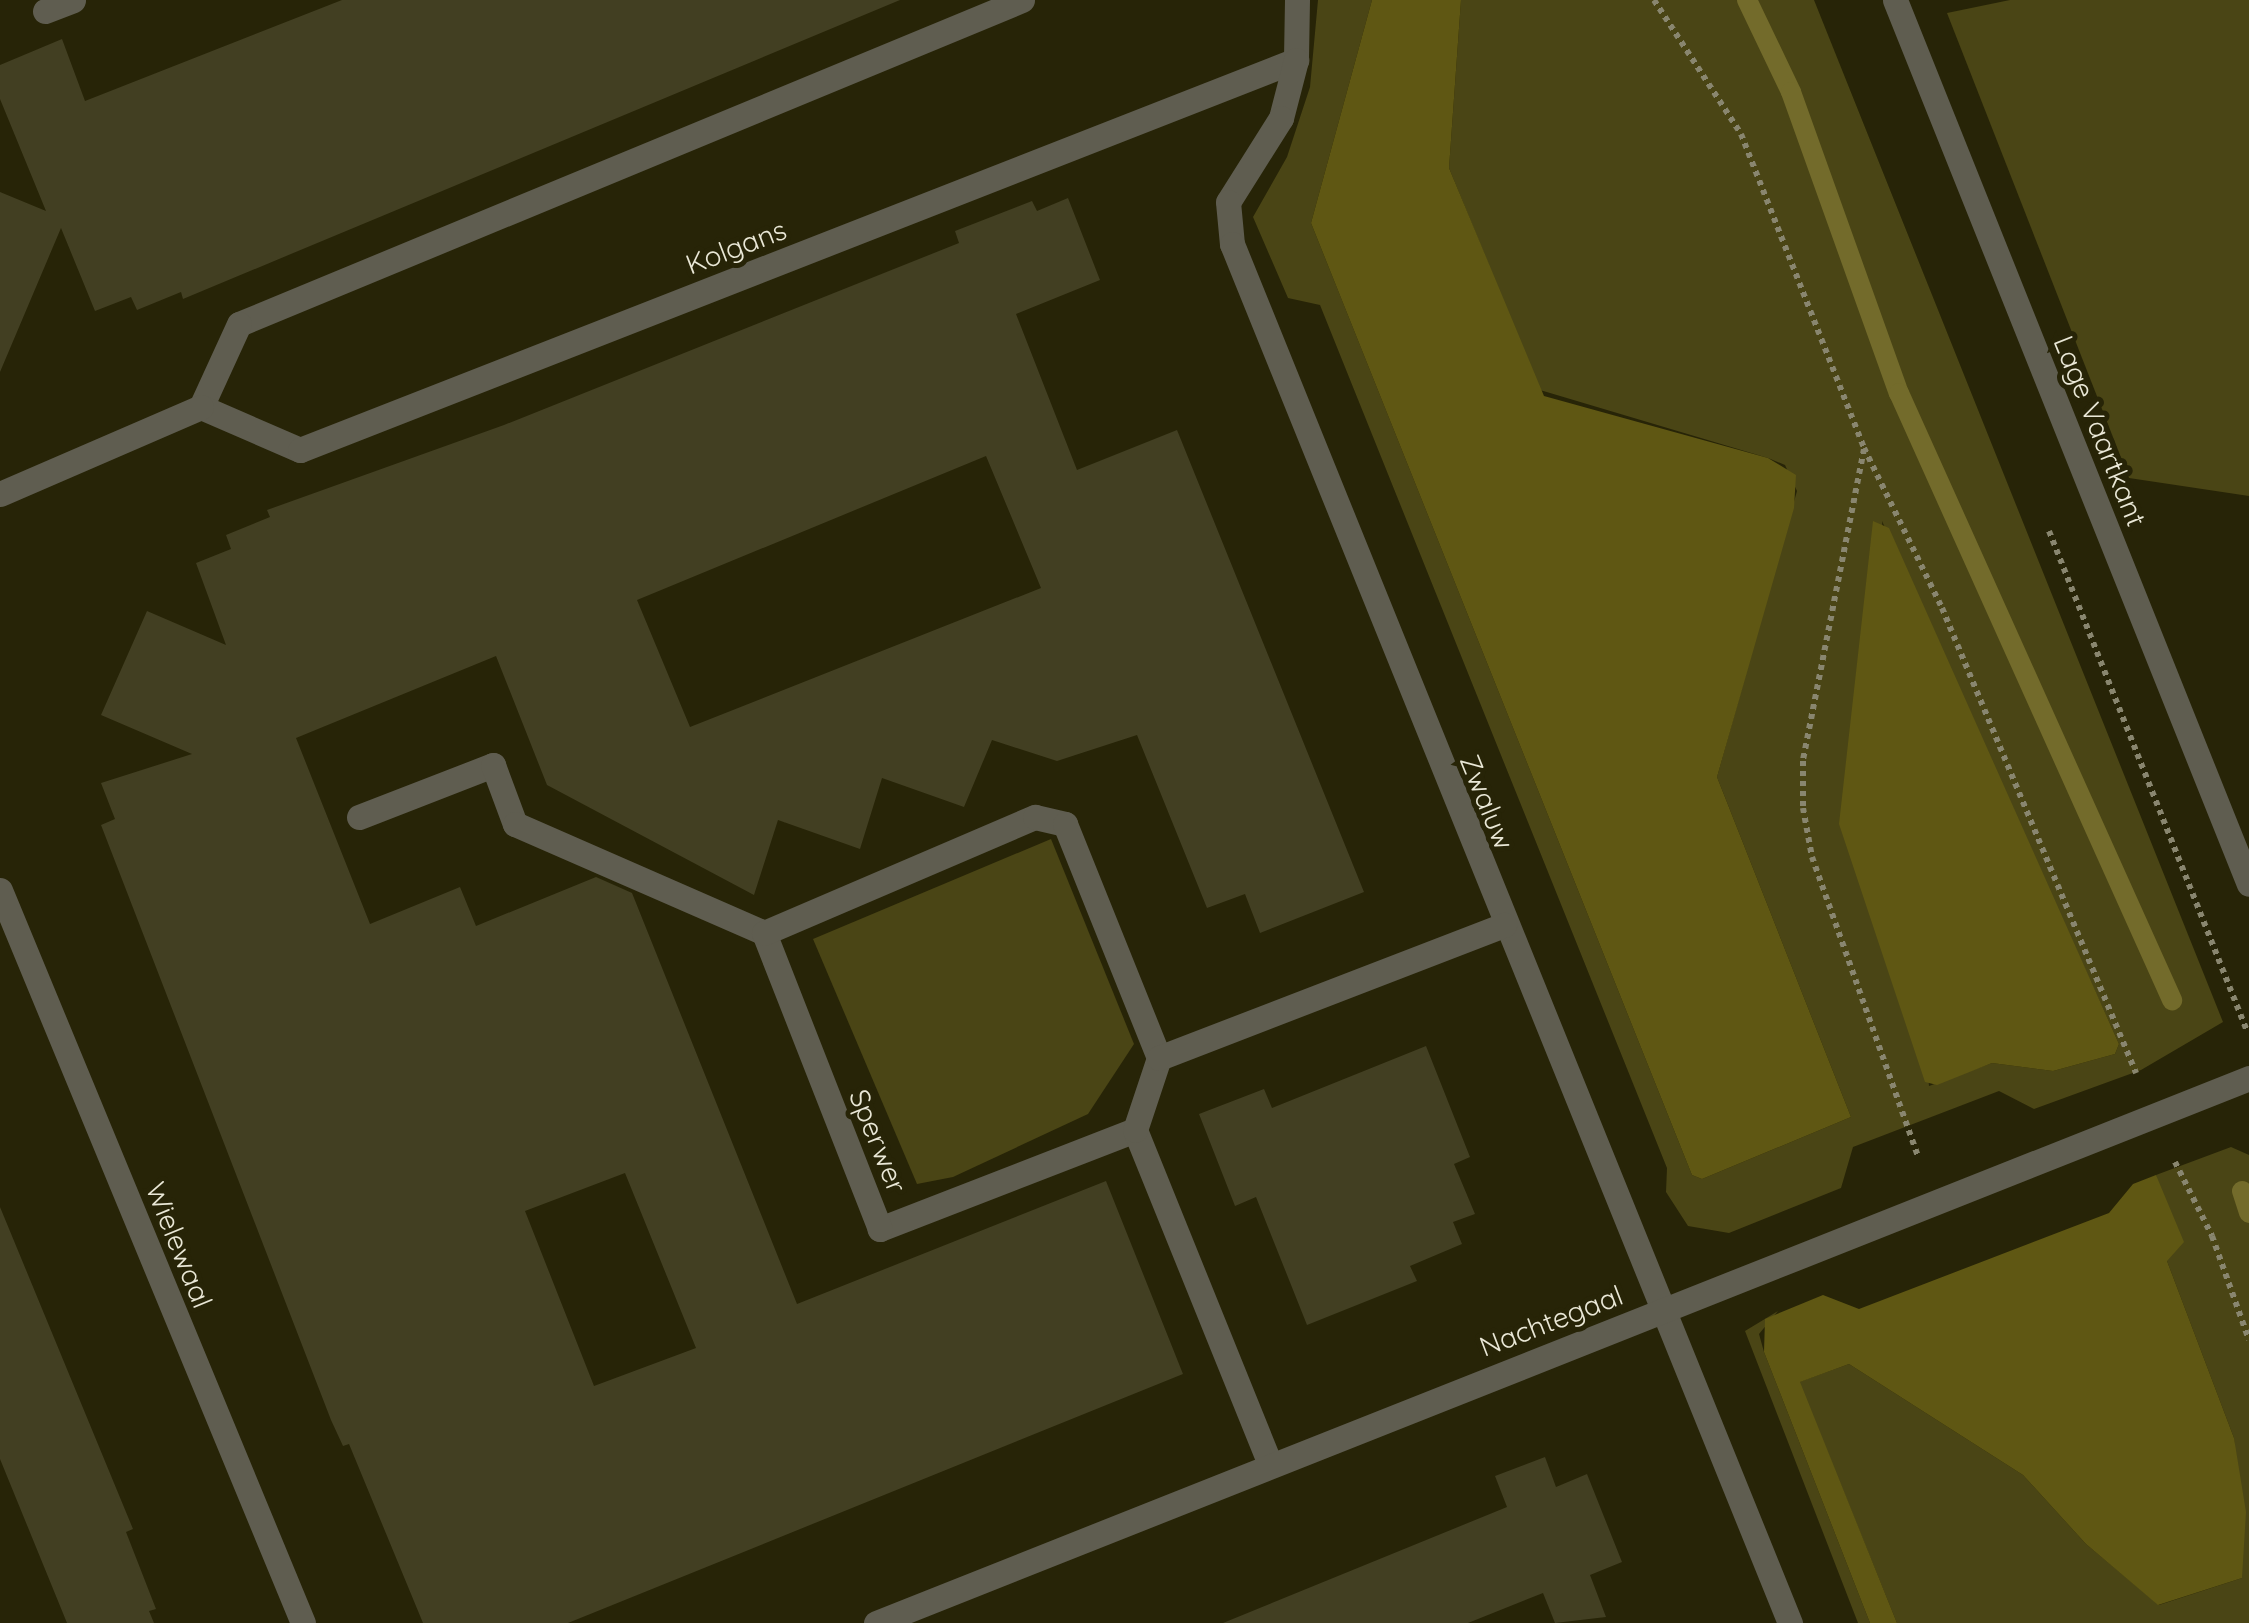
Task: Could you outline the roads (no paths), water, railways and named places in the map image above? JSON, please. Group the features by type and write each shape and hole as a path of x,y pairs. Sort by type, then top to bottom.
{"street":[{"path":"45,11 73,0"},
{"path":"0,494 201,407 240,324 1022,0"},
{"name":"Zwaluw","path":"1296,0 1296,60 1281,118 1228,202 1232,244 1504,925 1665,1309 1790,1623"},
{"name":"Lage Vaartkant","path":"1895,0 2249,884"},
{"name":"Kolgans","path":"201,407 300,450 1296,60"},
{"path":"359,817 493,765 515,824 764,933 1035,817 1065,824 1159,1058 1135,1130 1270,1464"},
{"name":"Wielewaal","path":"0,890 303,1623"},
{"path":"1159,1058 1504,925"},
{"name":"Sperwer","path":"764,933 880,1229 1135,1130"},
{"name":"Nachtegaal","path":"876,1623 2249,1078"}],"waterway":[{"path":"1747,0 1791,92 1899,393 2172,1000"},
{"path":"2242,1191 2249,1213"}]}
